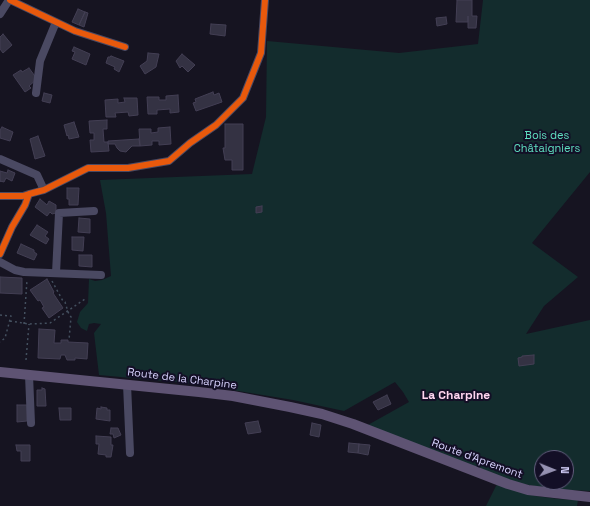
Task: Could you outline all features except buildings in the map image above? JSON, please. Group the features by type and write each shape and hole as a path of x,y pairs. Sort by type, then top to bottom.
{"main road":[{"name":"Route de la Charpine","path":"0,372 199,392 269,403 322,414 359,427"},
{"name":"Route d'Apremont","path":"359,427 508,484 528,490 590,496"}],"street":[{"path":"0,14 10,0 75,32 125,47"},
{"path":"0,196 23,196 44,190 88,168 128,168 169,161 190,143 216,125 243,98 261,53 265,0"},
{"path":"36,93 40,61 56,22"},
{"path":"0,159 37,175 44,190"},
{"path":"0,254 29,194"},
{"path":"52,273 59,213 94,211"},
{"path":"0,262 16,270 27,272 101,275"},
{"path":"29,375 31,423"},
{"path":"127,384 130,453"}],"path":[{"path":"24,324 27,272"},
{"path":"52,273 71,317 69,340"},
{"path":"10,321 24,324 50,323 85,300"},
{"path":"0,315 11,316 5,338 0,342"},
{"path":"26,360 29,324"}],"green space":[{"name":"Bois des Châtaigniers","path":"483,0 590,0 590,172 532,243 578,277 544,306 526,334 590,320 590,491 571,490 574,490 574,450 534,450 534,486 517,483 366,426 409,402 395,382 344,411 293,400 196,384 99,375 94,333 101,324 89,324 87,331 81,328 77,322 80,312 88,303 89,279 95,281 111,276 106,213 100,180 252,174 266,117 267,41 399,53 478,44"},
{"path":"497,484 536,496 578,500 577,506 486,506"}],"cycle path":[{"path":"10,0 75,31 125,47"},
{"path":"0,196 23,196 44,190 88,168 128,168 169,161 190,143 216,125 243,98 261,53 265,0"},
{"path":"0,254 29,194"}],"district":[{"name":"La Charpine","path":"456,396"}]}
